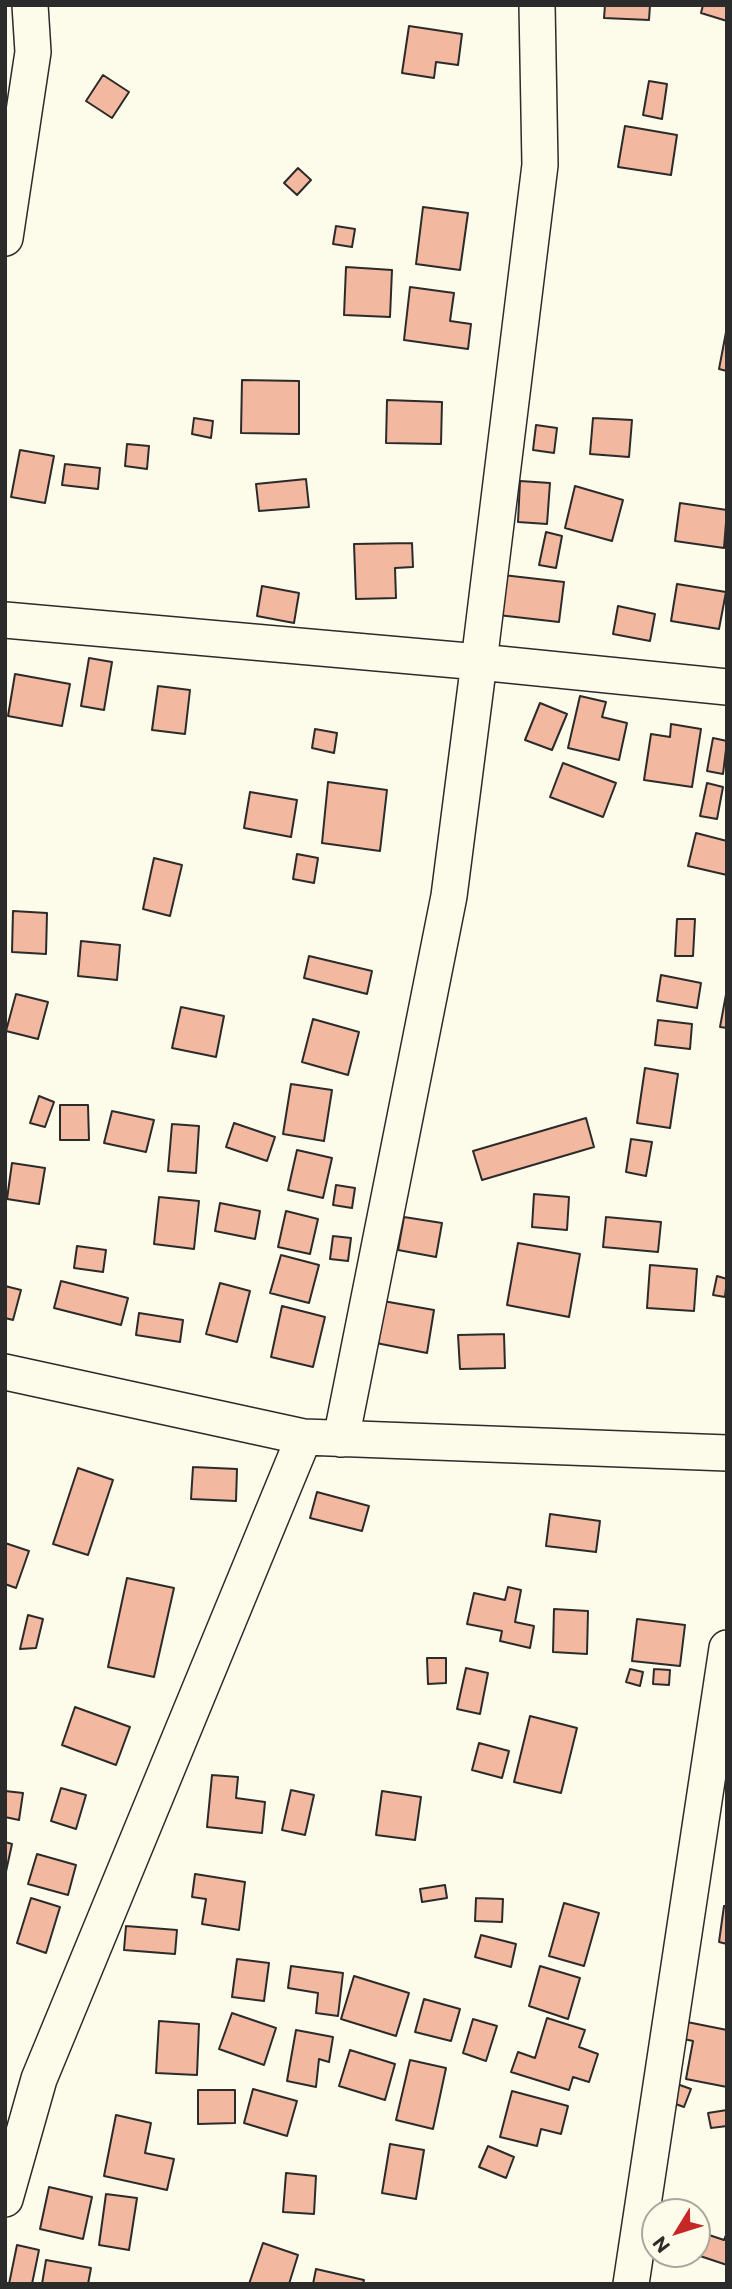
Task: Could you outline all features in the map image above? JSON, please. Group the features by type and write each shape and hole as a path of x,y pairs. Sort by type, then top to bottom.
{"street":[{"path":"5,237 33,52 30,5"},
{"path":"341,1439 449,896 540,165 537,5"},
{"path":"5,620 727,687"},
{"path":"5,1372 304,1437 727,1453"},
{"path":"5,2199 39,2078 304,1437"},
{"path":"631,2284 727,1648"}],"building":[{"path":"605,5 650,5 649,20 604,18"},
{"path":"703,5 727,5 727,21 701,13"},
{"path":"409,26 462,34 458,65 436,62 434,78 402,73"},
{"path":"103,75 129,92 112,118 86,101"},
{"path":"649,81 667,84 662,119 643,115"},
{"path":"625,126 677,135 671,175 618,167"},
{"path":"298,168 311,180 297,195 284,183"},
{"path":"423,207 468,213 460,270 416,264"},
{"path":"336,226 355,229 352,247 333,244"},
{"path":"346,267 392,270 390,317 344,315"},
{"path":"410,287 454,293 450,321 471,324 468,349 404,340"},
{"path":"727,327 727,371 719,369"},
{"path":"242,380 299,381 299,434 241,433"},
{"path":"387,400 442,402 441,444 386,443"},
{"path":"194,418 213,421 211,438 192,434"},
{"path":"593,418 632,420 629,457 590,454"},
{"path":"536,425 557,428 554,453 533,450"},
{"path":"127,444 149,446 147,469 125,466"},
{"path":"20,450 54,456 45,503 11,497"},
{"path":"65,464 100,468 98,489 62,485"},
{"path":"306,479 309,507 259,511 256,484"},
{"path":"520,481 550,483 547,524 518,522"},
{"path":"575,486 623,500 612,541 565,528"},
{"path":"680,503 727,510 724,548 675,541"},
{"path":"546,532 562,536 556,568 539,565"},
{"path":"412,543 413,567 395,568 396,598 356,599 354,544"},
{"path":"503,575 564,582 559,622 498,615"},
{"path":"677,584 726,592 719,629 671,621"},
{"path":"262,586 299,593 294,623 257,616"},
{"path":"618,606 655,614 650,641 613,634"},
{"path":"89,658 112,662 104,710 81,706"},
{"path":"15,674 70,684 62,726 8,716"},
{"path":"158,686 190,690 185,734 152,730"},
{"path":"580,696 606,702 602,717 627,723 619,760 568,748"},
{"path":"540,703 567,714 552,750 525,740"},
{"path":"671,724 701,729 692,787 644,780 651,734 670,737"},
{"path":"315,729 337,733 334,753 312,748"},
{"path":"713,738 727,741 723,774 707,771"},
{"path":"563,763 616,783 603,817 550,797"},
{"path":"328,782 387,790 380,851 322,843"},
{"path":"707,783 723,787 717,819 700,816"},
{"path":"250,792 297,800 291,837 244,828"},
{"path":"696,833 727,841 727,875 688,866"},
{"path":"297,854 318,858 314,883 293,879"},
{"path":"154,858 182,865 170,916 143,909"},
{"path":"13,911 47,913 46,954 12,952"},
{"path":"677,919 695,919 693,956 675,956"},
{"path":"81,941 120,945 117,980 78,976"},
{"path":"309,956 372,971 367,994 304,978"},
{"path":"661,975 701,983 697,1008 657,1001"},
{"path":"727,989 727,1028 720,1027"},
{"path":"16,994 48,1002 38,1039 6,1031"},
{"path":"181,1007 224,1016 216,1057 172,1048"},
{"path":"313,1019 359,1032 348,1075 302,1062"},
{"path":"658,1020 692,1024 690,1049 655,1045"},
{"path":"645,1068 678,1074 670,1128 637,1123"},
{"path":"291,1084 332,1090 324,1141 283,1134"},
{"path":"39,1096 54,1102 45,1127 30,1123"},
{"path":"60,1105 88,1105 89,1140 60,1140"},
{"path":"112,1111 154,1120 146,1152 104,1143"},
{"path":"586,1118 594,1147 482,1180 473,1151"},
{"path":"234,1123 275,1137 267,1161 226,1147"},
{"path":"172,1124 199,1126 196,1173 168,1171"},
{"path":"631,1139 652,1142 646,1176 626,1172"},
{"path":"297,1150 332,1158 323,1198 288,1190"},
{"path":"12,1163 45,1168 39,1204 7,1199"},
{"path":"336,1185 355,1188 352,1208 333,1205"},
{"path":"534,1194 569,1197 567,1230 532,1227"},
{"path":"159,1197 199,1201 194,1249 154,1244"},
{"path":"220,1203 260,1211 255,1239 215,1231"},
{"path":"286,1211 318,1219 310,1254 278,1247"},
{"path":"404,1217 442,1223 436,1257 398,1250"},
{"path":"606,1217 661,1222 658,1252 603,1247"},
{"path":"333,1236 351,1238 348,1261 330,1259"},
{"path":"518,1243 580,1254 569,1317 507,1305"},
{"path":"77,1246 106,1250 103,1272 74,1268"},
{"path":"281,1255 319,1265 309,1303 270,1293"},
{"path":"650,1265 697,1269 694,1311 647,1308"},
{"path":"717,1276 727,1279 725,1297 713,1295"},
{"path":"61,1281 128,1298 121,1325 54,1308"},
{"path":"220,1283 250,1291 237,1342 206,1334"},
{"path":"5,1286 21,1290 13,1320 5,1318"},
{"path":"383,1301 434,1310 427,1353 376,1343"},
{"path":"282,1306 325,1317 313,1367 271,1357"},
{"path":"139,1313 183,1320 180,1342 136,1335"},
{"path":"504,1334 505,1368 460,1369 458,1335"},
{"path":"193,1467 237,1469 236,1501 191,1499"},
{"path":"78,1468 113,1480 88,1555 53,1544"},
{"path":"317,1492 369,1506 362,1531 310,1518"},
{"path":"550,1514 600,1521 596,1552 546,1546"},
{"path":"5,1543 29,1551 16,1588 5,1584"},
{"path":"127,1578 174,1588 154,1677 108,1667"},
{"path":"508,1587 521,1590 515,1622 534,1626 530,1648 500,1641 502,1631 467,1624 474,1593 505,1600"},
{"path":"554,1609 588,1611 587,1654 553,1652"},
{"path":"28,1615 43,1619 36,1648 20,1649"},
{"path":"637,1619 685,1625 680,1666 632,1661"},
{"path":"427,1658 446,1658 446,1683 428,1684"},
{"path":"466,1668 488,1673 480,1714 457,1709"},
{"path":"630,1669 643,1672 640,1686 626,1682"},
{"path":"654,1669 670,1670 669,1685 653,1684"},
{"path":"75,1707 130,1727 116,1765 62,1745"},
{"path":"530,1716 577,1728 561,1793 514,1782"},
{"path":"479,1743 509,1751 502,1778 472,1770"},
{"path":"212,1775 238,1777 236,1798 265,1802 262,1833 207,1827"},
{"path":"61,1788 86,1795 76,1829 51,1821"},
{"path":"291,1790 314,1795 305,1835 282,1830"},
{"path":"5,1791 23,1793 19,1820 5,1817"},
{"path":"382,1791 421,1797 415,1840 376,1835"},
{"path":"5,1842 12,1844 5,1876"},
{"path":"37,1854 76,1865 68,1895 28,1884"},
{"path":"195,1874 245,1882 239,1930 202,1924 206,1899 192,1897"},
{"path":"445,1885 447,1898 422,1902 420,1889"},
{"path":"31,1898 60,1907 46,1953 17,1943"},
{"path":"476,1898 503,1899 502,1922 475,1921"},
{"path":"564,1903 599,1913 584,1966 549,1956"},
{"path":"724,1906 727,1906 727,1944 719,1942"},
{"path":"126,1926 177,1930 175,1954 124,1950"},
{"path":"481,1935 516,1944 511,1967 475,1957"},
{"path":"237,1959 269,1963 264,2001 232,1997"},
{"path":"291,1966 343,1973 338,2016 316,2013 318,1993 288,1988"},
{"path":"540,1966 580,1978 568,2019 529,2006"},
{"path":"354,1976 409,1993 396,2036 341,2019"},
{"path":"424,1999 460,2009 451,2041 415,2032"},
{"path":"232,2013 276,2028 264,2065 219,2049"},
{"path":"547,2018 585,2030 579,2047 598,2054 589,2082 573,2077 569,2090 511,2072 518,2052 535,2058"},
{"path":"473,2019 497,2026 486,2061 463,2053"},
{"path":"159,2021 199,2024 197,2075 156,2073"},
{"path":"682,2021 727,2030 727,2087 686,2079 693,2041 679,2038"},
{"path":"296,2030 333,2037 329,2062 319,2059 316,2087 287,2081"},
{"path":"350,2050 395,2064 385,2100 339,2086"},
{"path":"410,2060 446,2068 433,2129 396,2120"},
{"path":"677,2084 691,2089 684,2107 670,2102"},
{"path":"253,2089 297,2101 287,2136 244,2123"},
{"path":"198,2090 235,2090 235,2123 198,2124"},
{"path":"512,2091 568,2106 561,2134 541,2129 537,2146 500,2137"},
{"path":"727,2110 727,2126 711,2128 708,2113"},
{"path":"116,2115 151,2123 145,2153 174,2159 167,2190 104,2176"},
{"path":"390,2144 424,2150 416,2199 382,2193"},
{"path":"488,2146 514,2157 506,2178 479,2167"},
{"path":"286,2173 316,2176 314,2214 283,2212"},
{"path":"49,2187 92,2197 83,2239 40,2229"},
{"path":"106,2194 137,2198 129,2250 99,2245"},
{"path":"727,2233 727,2265 711,2260 711,2236 724,2240"},
{"path":"263,2243 298,2255 289,2284 249,2284"},
{"path":"17,2245 39,2250 32,2284 9,2284"},
{"path":"46,2260 91,2268 88,2284 42,2284"},
{"path":"316,2269 364,2280 363,2284 313,2284"}]}
